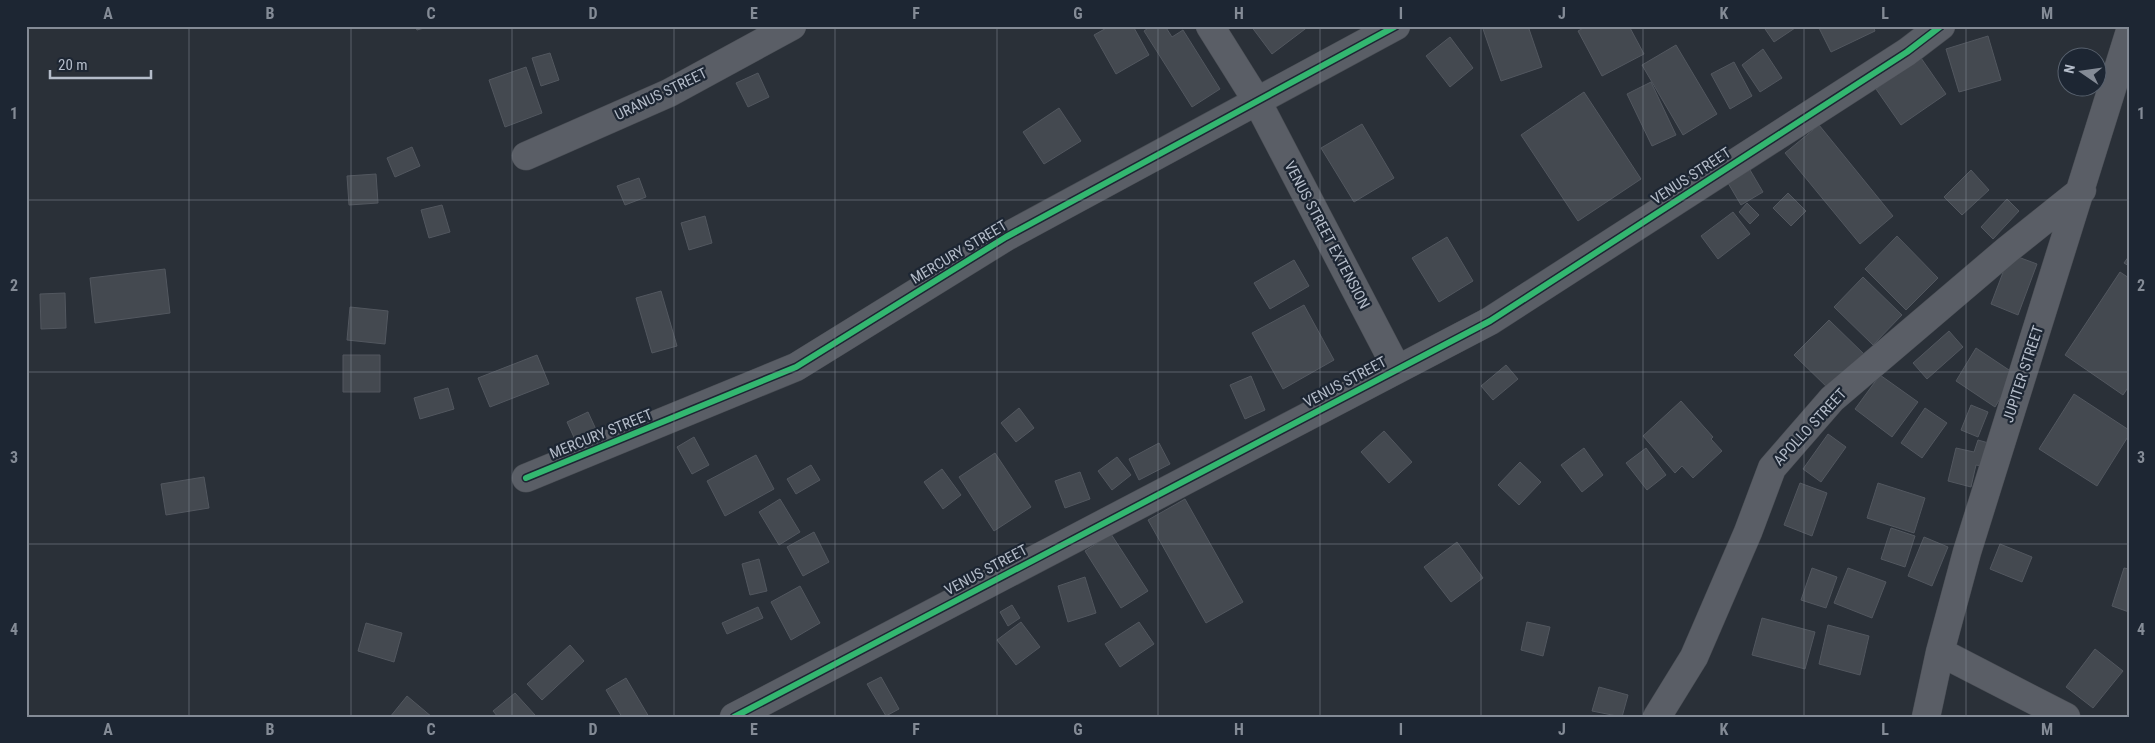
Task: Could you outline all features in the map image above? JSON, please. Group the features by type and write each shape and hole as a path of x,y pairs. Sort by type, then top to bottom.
{"street":[{"name":"URANUS STREET","path":"526,156 669,93 792,26"},
{"name":"VENUS STREET EXTENSION","path":"1210,26 1257,101 1397,369"},
{"name":"MERCURY STREET","path":"526,478 796,367 1006,237 1396,26"},
{"name":"VENUS STREET","path":"734,717 1490,321 1907,52 1941,26"},
{"name":"JUPITER STREET","path":"1926,717 1940,652 1967,552 2082,190 2129,34"},
{"name":"APOLLO STREET","path":"1657,717 1694,657 1748,532 1772,468 1832,399 2007,250 2082,190"},
{"path":"1940,652 2066,717"}],"building":[{"path":"415,26 431,26 417,30"},
{"path":"1110,26 1133,26 1149,55 1116,74 1094,35"},
{"path":"1151,26 1165,26 1172,37 1183,30 1220,89 1192,107 1144,31"},
{"path":"1251,26 1309,26 1272,54"},
{"path":"1482,26 1528,26 1542,67 1501,81"},
{"path":"1587,26 1629,26 1644,54 1602,76 1578,31"},
{"path":"1763,26 1793,26 1795,28 1774,42"},
{"path":"1822,26 1873,26 1875,31 1831,52 1819,28"},
{"path":"1988,36 2001,80 1959,92 1946,49"},
{"path":"1450,37 1473,68 1450,87 1426,56"},
{"path":"1676,45 1717,114 1683,135 1642,65"},
{"path":"1763,49 1782,78 1760,92 1742,65"},
{"path":"550,53 559,80 541,86 532,58"},
{"path":"1921,58 1946,94 1901,125 1876,89"},
{"path":"1734,62 1752,96 1730,109 1711,74"},
{"path":"526,67 542,113 505,127 489,80"},
{"path":"758,73 769,97 748,107 736,83"},
{"path":"1651,82 1676,135 1652,146 1627,94"},
{"path":"1584,92 1641,179 1578,221 1521,135"},
{"path":"1059,108 1081,141 1044,164 1023,132"},
{"path":"1362,124 1394,178 1354,202 1321,148"},
{"path":"1819,125 1893,216 1860,244 1785,153"},
{"path":"412,147 420,166 395,177 387,158"},
{"path":"1750,170 1763,192 1741,205 1728,183"},
{"path":"1971,170 1989,190 1962,215 1944,197"},
{"path":"376,174 378,203 349,205 347,176"},
{"path":"639,178 646,197 625,205 617,186"},
{"path":"1788,193 1806,211 1791,226 1773,208"},
{"path":"2007,199 2019,211 1993,239 1981,227"},
{"path":"1747,203 1759,215 1750,224 1739,212"},
{"path":"442,205 450,232 429,238 421,210"},
{"path":"1733,212 1750,234 1718,259 1701,236"},
{"path":"705,216 712,243 689,250 681,223"},
{"path":"1897,236 1938,278 1906,310 1865,269"},
{"path":"1447,237 1473,281 1439,302 1412,258"},
{"path":"2010,254 2037,264 2018,315 1991,304"},
{"path":"2129,256 2129,266 2124,263"},
{"path":"1294,260 1309,286 1270,309 1254,283"},
{"path":"165,269 170,313 95,323 90,278"},
{"path":"2120,272 2129,278 2129,386 2123,395 2065,355"},
{"path":"1863,277 1902,315 1873,345 1834,307"},
{"path":"661,291 677,346 652,353 636,298"},
{"path":"65,293 66,328 41,329 40,294"},
{"path":"1304,305 1334,360 1283,389 1252,333"},
{"path":"350,307 388,311 385,344 347,340"},
{"path":"1829,320 1867,357 1832,392 1794,355"},
{"path":"1949,331 1963,347 1927,379 1913,363"},
{"path":"1976,348 2015,374 1995,407 1956,381"},
{"path":"343,355 380,355 380,392 343,392"},
{"path":"537,355 549,384 490,407 478,378"},
{"path":"1506,365 1518,379 1493,400 1481,386"},
{"path":"1880,375 1918,402 1892,437 1855,409"},
{"path":"1251,376 1265,410 1245,419 1230,385"},
{"path":"448,388 454,409 420,419 414,398"},
{"path":"2074,394 2129,430 2129,435 2097,486 2039,449"},
{"path":"1681,401 1713,437 1711,439 1722,451 1693,478 1682,466 1675,473 1643,436"},
{"path":"1971,405 1988,412 1978,437 1961,430"},
{"path":"1019,408 1034,428 1016,442 1001,423"},
{"path":"1925,408 1947,423 1922,458 1901,443"},
{"path":"588,412 599,436 578,446 567,422"},
{"path":"1384,431 1412,462 1389,483 1361,452"},
{"path":"1828,434 1846,447 1821,482 1803,469"},
{"path":"694,437 709,465 692,474 677,447"},
{"path":"1978,440 1992,444 1986,467 1976,465 1971,487 1948,481 1956,448 1974,452"},
{"path":"1159,443 1170,464 1139,480 1129,459"},
{"path":"1584,448 1603,475 1582,492 1561,465"},
{"path":"1646,448 1666,475 1647,490 1626,463"},
{"path":"995,453 1031,507 994,531 959,477"},
{"path":"756,455 774,489 725,516 707,481"},
{"path":"1117,457 1131,475 1112,490 1098,471"},
{"path":"1520,462 1541,482 1519,505 1498,485"},
{"path":"811,465 820,480 796,494 787,479"},
{"path":"942,469 961,495 943,509 924,482"},
{"path":"1080,472 1090,499 1065,508 1055,481"},
{"path":"204,477 209,508 166,515 161,484"},
{"path":"1800,483 1827,493 1812,536 1784,525"},
{"path":"1878,483 1925,498 1914,533 1867,518"},
{"path":"780,499 800,532 779,545 759,512"},
{"path":"1185,499 1243,602 1206,623 1148,520"},
{"path":"1891,528 1915,536 1905,567 1881,559"},
{"path":"814,532 829,562 803,576 787,547"},
{"path":"1111,534 1148,591 1121,608 1085,551"},
{"path":"1924,537 1948,547 1932,586 1908,576"},
{"path":"1457,542 1483,578 1451,602 1424,567"},
{"path":"2000,544 2032,557 2022,582 1990,569"},
{"path":"759,559 767,591 750,595 742,564"},
{"path":"1812,568 1837,577 1826,608 1801,600"},
{"path":"1848,568 1886,582 1872,618 1834,603"},
{"path":"2124,568 2129,569 2129,612 2112,606"},
{"path":"1085,577 1096,613 1068,622 1058,586"},
{"path":"800,586 820,623 791,640 771,602"},
{"path":"1012,605 1020,618 1008,626 1000,612"},
{"path":"758,607 763,618 727,634 722,623"},
{"path":"1762,618 1815,632 1805,669 1752,655"},
{"path":"1021,622 1040,647 1016,665 997,640"},
{"path":"1139,622 1154,644 1120,667 1105,644"},
{"path":"1527,622 1550,627 1543,656 1521,650"},
{"path":"366,623 402,633 394,662 358,651"},
{"path":"1828,625 1869,636 1860,675 1819,664"},
{"path":"570,645 584,661 542,700 527,684"},
{"path":"2095,649 2123,671 2093,708 2066,687"},
{"path":"881,677 899,709 886,716 867,684"},
{"path":"626,678 649,717 622,717 606,690"},
{"path":"1599,687 1628,695 1622,717 1592,711"},
{"path":"515,693 535,715 533,717 498,717 493,711"},
{"path":"407,696 432,717 390,717"}],"cycle path":[{"path":"526,478 796,367 1006,237 1396,26"},
{"path":"734,717 1490,321 1907,52 1941,26"}]}
